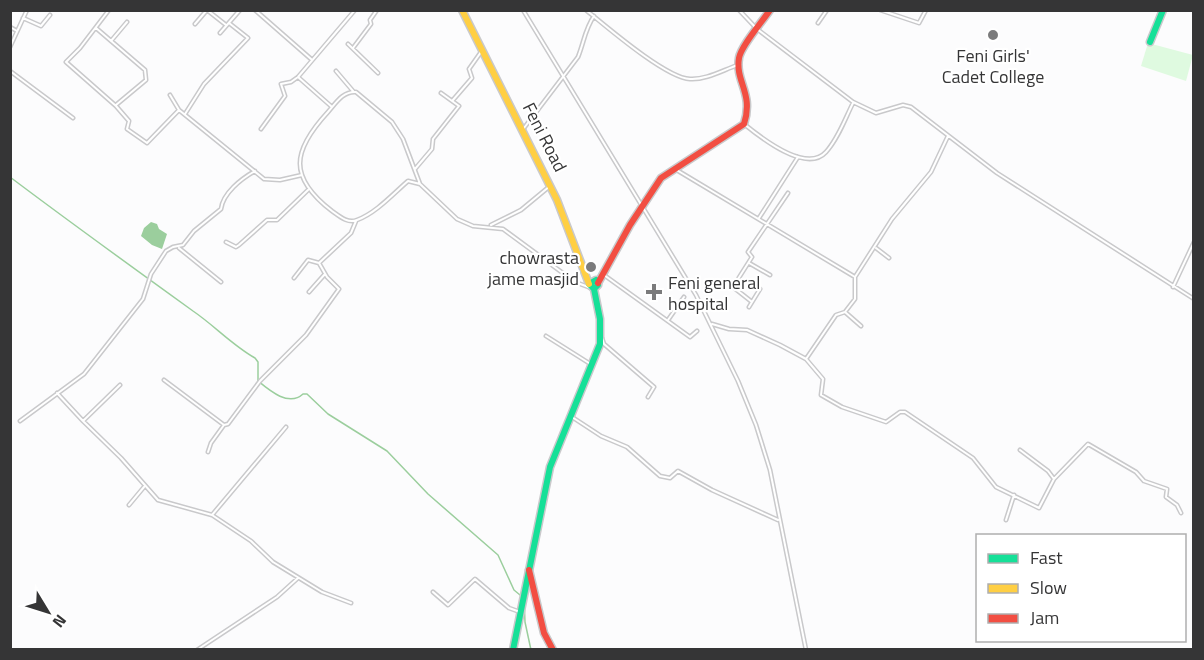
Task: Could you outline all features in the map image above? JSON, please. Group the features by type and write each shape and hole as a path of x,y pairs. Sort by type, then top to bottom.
{"main road":[{"path":"463,10 550,186 593,286 600,333 592,365 548,466 513,650"},
{"name":"Feni Road","path":"463,10 559,199 593,286 601,335 597,355 550,467 528,568"},
{"path":"593,286 604,274 661,178 744,124 749,99 738,65 739,56 770,10"},
{"path":"1150,42 1163,10"},
{"path":"528,568 544,633 553,650"}],"street":[{"path":"10,47 27,10"},
{"path":"109,10 66,62 116,105 129,121 127,129 130,133 147,143 179,110"},
{"path":"184,114 204,84 248,38 207,10 195,24"},
{"path":"220,33 240,10"},
{"path":"255,10 311,59"},
{"path":"353,48 371,24 370,20 377,10"},
{"path":"523,10 643,206 711,323 756,425 770,470 780,516 778,520 806,650"},
{"path":"586,10 645,56 682,79 703,78 738,65"},
{"path":"739,10 757,29 854,102 881,113 907,105 997,172 1194,299"},
{"path":"818,23 827,10"},
{"path":"880,10 919,23 926,10"},
{"path":"261,129 286,93 280,84 291,82 298,76 355,11"},
{"path":"23,18 41,26 50,15"},
{"path":"524,128 562,75 578,57 585,29 594,16"},
{"path":"111,41 127,22"},
{"path":"10,27 17,30"},
{"path":"96,28 145,70 146,80 116,105"},
{"path":"348,44 378,73"},
{"path":"453,100 472,78 469,69 483,51"},
{"path":"10,71 73,118"},
{"path":"336,71 353,91 363,96 392,122 401,134 420,184 457,219 473,226 503,229 575,282 593,286"},
{"path":"298,76 332,107"},
{"path":"353,91 342,96 305,139 301,160 302,175 308,190 340,217 356,221"},
{"path":"415,168 432,149 433,139 459,106 441,93"},
{"path":"170,95 179,110 269,181 302,175"},
{"path":"744,124 773,146 798,157 815,159 826,152 854,102"},
{"path":"806,359 836,315 845,312 857,297 855,277 876,248 892,219 931,172 948,136"},
{"path":"759,219 798,157"},
{"path":"674,168 855,277"},
{"path":"179,248 221,209 222,203 235,186 255,171"},
{"path":"319,263 351,233 356,221 408,181 420,184"},
{"path":"488,226 521,210 550,186"},
{"path":"226,242 236,247 267,220 277,220 308,190"},
{"path":"752,302 733,288 752,257 748,252 788,193"},
{"path":"1173,287 1194,242"},
{"path":"20,421 70,385 95,361 143,299 151,274 166,251 173,247 179,248 220,282"},
{"path":"876,248 889,258"},
{"path":"208,452 224,425 233,417 260,381 306,335 320,312 338,291 338,286 319,263 308,260 294,278"},
{"path":"749,263 770,275"},
{"path":"309,292 326,273"},
{"path":"604,274 690,337 697,331"},
{"path":"749,307 760,289"},
{"path":"668,320 684,297"},
{"path":"845,312 861,326"},
{"path":"711,323 729,329 747,330 806,359 823,379 819,392 842,407 886,422 900,412 905,412 973,458 996,487 1040,508 1054,479 1087,444 1121,463 1146,482 1167,489 1166,497 1177,505 1181,513"},
{"path":"601,335 603,343 654,387 648,397"},
{"path":"546,336 592,365"},
{"path":"164,380 224,425"},
{"path":"83,421 120,385"},
{"path":"57,393 121,458 144,487 158,500 212,515 251,541 273,562 298,578 322,592 351,603"},
{"path":"572,417 601,436 633,451 660,476 670,478 678,471 712,490 778,520"},
{"path":"212,515 286,427"},
{"path":"1020,450 1048,471 1054,479"},
{"path":"129,505 144,487"},
{"path":"1006,520 1014,495"},
{"path":"197,650 282,593 298,578"},
{"path":"433,592 448,605 475,579 508,608 520,612"}],"shaded area":[{"path":"1148,43 1193,55 1186,81 1141,66"},
{"path":"151,222 157,224 159,229 167,234 162,249 152,245 141,236 144,228"}],"waterway":[{"path":"10,177 255,358 258,362 258,381 268,389 280,396 292,399 307,394 328,414 387,451 428,494 498,555 514,590 520,595"},
{"path":"524,598 525,622 531,650"}],"traffic: fast":[{"path":"1150,42 1163,10"},
{"path":"513,650 550,467 600,344 600,319 594,289 589,284 596,280 598,285 594,289"}],"traffic: slow":[{"path":"462,10 557,200 589,284"}],"traffic: jam":[{"path":"598,283 630,225 661,178 744,124 747,104 738,66 739,58 770,10"},
{"path":"529,570 544,633 553,650"}],"place":[{"name":"Feni Girls' Cadet College","path":"993,35"},
{"name":"chowrasta jame masjid","path":"591,267"},
{"name":"Feni general hospital","path":"654,292"}]}
